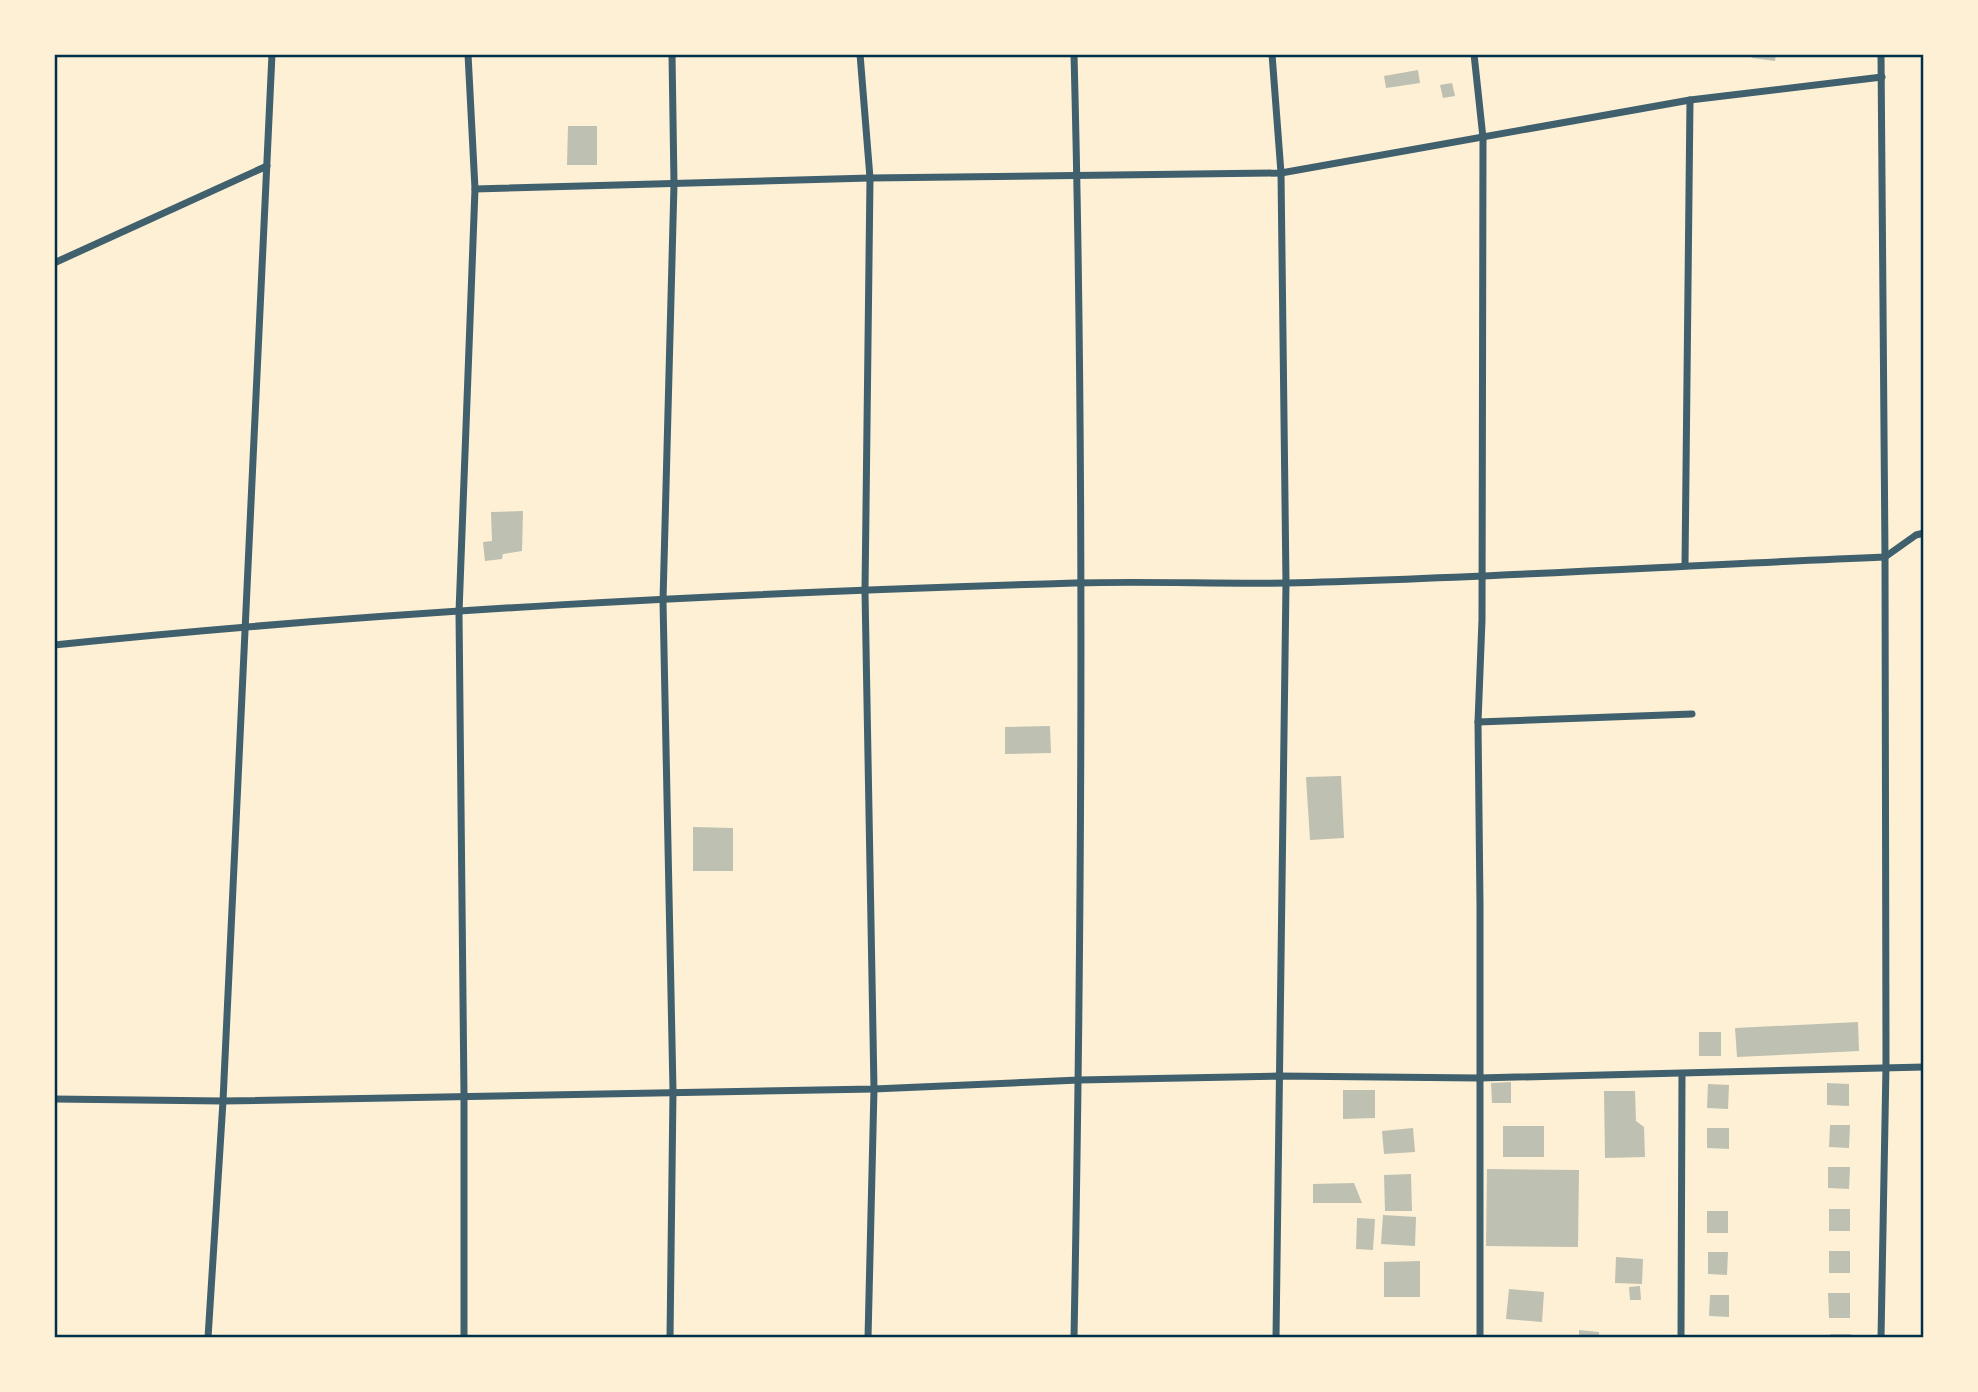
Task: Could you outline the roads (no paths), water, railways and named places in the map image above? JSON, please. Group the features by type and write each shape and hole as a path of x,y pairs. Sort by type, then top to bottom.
{"street":[{"path":"208,1338 223,1101 272,54"},
{"path":"464,1338 459,612 475,189 467,54"},
{"path":"670,1338 673,1091 663,601 674,184 672,54"},
{"path":"860,54 870,178 865,590 874,1089 867,1338"},
{"path":"1074,54 1080,583 1079,1080 1074,1338"},
{"path":"1272,54 1282,173 1286,583 1276,1338"},
{"path":"1474,54 1483,138 1482,620 1478,722 1480,1338"},
{"path":"1881,54 1886,1066 1881,1338"},
{"path":"475,189 870,178 1282,173 1690,100 1882,77"},
{"path":"1685,565 1690,100"},
{"path":"54,263 267,166"},
{"path":"54,645 244,625 865,590 1080,583 1286,583 1885,557 1916,535 1924,533"},
{"path":"1478,722 1692,714"},
{"path":"54,1099 223,1101 874,1089 1079,1080 1279,1076 1479,1078 1924,1067"},
{"path":"1681,1338 1682,1074"}]}
